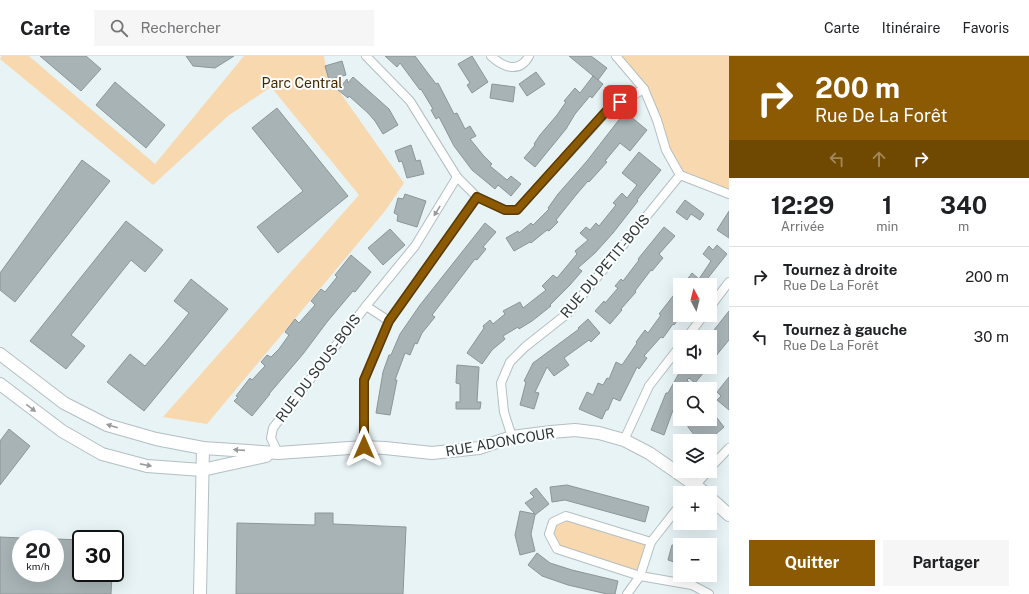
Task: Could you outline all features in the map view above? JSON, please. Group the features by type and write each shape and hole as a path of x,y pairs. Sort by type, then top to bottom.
{"street":[{"path":"366,56 410,101 457,177 477,197 505,210 517,210 609,108 644,89"},
{"path":"491,56 499,63 508,67 518,66 526,61 529,56"},
{"path":"616,56 644,89 657,120 666,150 680,175 729,194"},
{"name":"RUE DU PETIT-BOIS","path":"512,437 504,412 501,383 510,362 525,347 568,313 680,175"},
{"name":"RUE DU SOUS-BOIS","path":"278,453 271,438 273,428 366,306 415,246 457,177"},
{"path":"364,447 364,380 389,321 477,197"},
{"path":"717,298 729,282"},
{"name":"RUE DU SOUS-BOIS","path":"366,306 389,321"},
{"path":"692,330 699,322"},
{"name":"RUE ADONCOUR","path":"0,354 64,403 107,425 156,439 203,448 278,453 364,447 432,453 479,448 512,437 575,430 599,433 624,440 649,453 688,486"},
{"path":"624,440 649,386 673,355"},
{"name":"RUE ADONCOUR","path":"0,384 62,431 102,454 147,466 202,470 278,453"},
{"path":"200,594 203,448"},
{"path":"717,461 729,448"},
{"path":"695,486 702,478"},
{"path":"717,504 729,515"},
{"path":"627,594 640,576 651,542 673,513"},
{"path":"651,542 566,516 553,522 549,534 557,549 640,576 692,585 709,594"}],"green space":[{"name":"Parc Central","path":"2,56 29,56 155,164 244,56 324,56 327,74 404,183 385,211 207,424 163,417 359,195 271,87 228,116 153,185 0,59"},
{"path":"616,56 729,56 729,194 680,175 644,89"},
{"path":"567,519 647,544 639,572 559,546 552,534 555,524"}],"building":[{"path":"40,56 86,56 101,69 81,91"},
{"path":"186,56 234,56 215,68 193,66"},
{"path":"385,56 415,56 436,84 438,83 454,114 457,113 465,129 470,126 476,136 470,139 492,164 490,166 507,180 511,176 521,184 511,196 498,185 495,189 472,170 454,146 439,117 436,119 431,110 433,109 421,89 420,90 400,63 397,67"},
{"path":"472,56 488,82 472,93 467,85 470,83 458,64"},
{"path":"569,56 591,56 607,68 598,80"},
{"path":"342,61 346,75 329,80 325,66"},
{"path":"536,72 545,84 527,96 519,84"},
{"path":"593,76 603,84 592,98 590,96 575,114 566,129 535,167 524,158 535,145 534,144 540,135 557,115 566,102 564,101 575,88 580,93"},
{"path":"353,77 389,109 398,125 383,134 368,113 349,96 348,98 338,90 347,79 348,83"},
{"path":"115,82 165,125 146,148 96,105"},
{"path":"492,84 515,87 513,102 490,98"},
{"path":"277,108 348,196 278,253 257,227 303,191 252,128"},
{"path":"625,112 647,130 630,151 620,143 605,161 607,162 576,195 556,220 558,222 549,231 547,230 531,243 530,242 514,251 506,238 518,231 519,233 531,223 533,225 549,209 548,208 558,194 587,161"},
{"path":"411,145 416,161 420,160 424,174 407,178 402,161 399,162 395,151"},
{"path":"639,152 661,170 613,233 595,253 578,268 582,271 550,305 551,306 532,321 503,336 505,339 492,350 482,364 467,353 484,328 483,326 490,320 493,324 505,314 503,311 520,302 523,308 546,290 542,286 553,275 557,278 577,254 575,251 588,240 580,233 586,227 590,230 596,223 599,226 616,205 613,203 622,193 627,198 637,185 622,173"},
{"path":"82,160 110,181 15,302 0,290 0,273"},
{"path":"405,194 426,201 417,227 397,221 398,215 394,213 398,198 403,199"},
{"path":"685,200 704,214 700,220 691,214 687,220 676,212"},
{"path":"729,211 729,238 717,230"},
{"path":"126,221 163,250 145,272 131,260 71,335 85,346 66,369 30,341"},
{"path":"485,223 496,232 483,247 486,249 477,260 475,259 432,315 435,317 422,333 417,344 415,343 410,355 405,353 395,380 397,380 390,415 376,413 383,372 389,355 391,355 400,334 420,305"},
{"path":"664,227 675,236 659,254 663,258 652,271 651,270 635,291 636,292 610,324 595,311 604,301 605,303 618,288 615,286 621,279 623,281 639,260 638,259"},
{"path":"390,229 405,245 383,265 368,248"},
{"path":"717,245 727,254 708,278 700,278 711,261 703,254 709,246 713,250"},
{"path":"351,255 371,272 355,292 353,291 327,322 252,416 234,401 238,397 236,396 250,378 252,380 265,366 261,362 267,355 271,357 279,349 289,335 285,332 295,319 299,323 315,305 311,301 321,289 325,292 337,277 335,275"},
{"path":"692,273 698,278 688,278"},
{"path":"191,279 228,309 144,411 107,382 130,354 145,366 164,344 189,313 174,301"},
{"path":"673,296 673,322 676,322 674,325 673,324 663,338 661,337 644,356 647,358 639,369 637,367 620,401 613,398 602,419 579,409 587,392 593,395 598,383 603,385 607,378 609,379 616,362 622,365 645,330 648,333 661,315 659,314"},
{"path":"729,311 729,340 717,355 717,330 714,330"},
{"path":"588,319 600,333 591,342 589,340 564,358 569,365 554,376 547,367 535,392 539,393 534,409 520,405 526,382 524,381 533,363 579,329 578,328"},
{"path":"457,365 479,367 477,402 481,402 480,409 456,409 456,402 460,402 460,384 456,383"},
{"path":"702,374 696,382 689,378 687,380 689,382 674,382 678,375"},
{"path":"729,377 729,410 717,400 721,396 717,392"},
{"path":"673,384 673,410 664,435 651,430 666,393 668,393"},
{"path":"717,418 724,427 716,434 694,434 688,427 717,426"},
{"path":"9,429 30,446 0,485 0,441"},
{"path":"567,485 649,507 645,522 565,500 552,502 550,487"},
{"path":"536,488 549,504 535,515 531,534 535,551 520,555 515,535 520,511 535,514 525,503 534,497 530,493"},
{"path":"315,513 333,513 333,524 406,527 403,594 236,594 237,523 315,525"},
{"path":"0,537 12,538 12,582 64,582 64,539 72,540 72,582 112,582 111,594 0,594"},
{"path":"672,545 673,545 673,562 668,560"},
{"path":"537,553 550,563 618,581 615,594 607,594 568,585 542,576 528,565"}],"route":[{"path":"364,447 364,380 389,321 477,197 505,210 517,210 609,108 620,102"}]}
